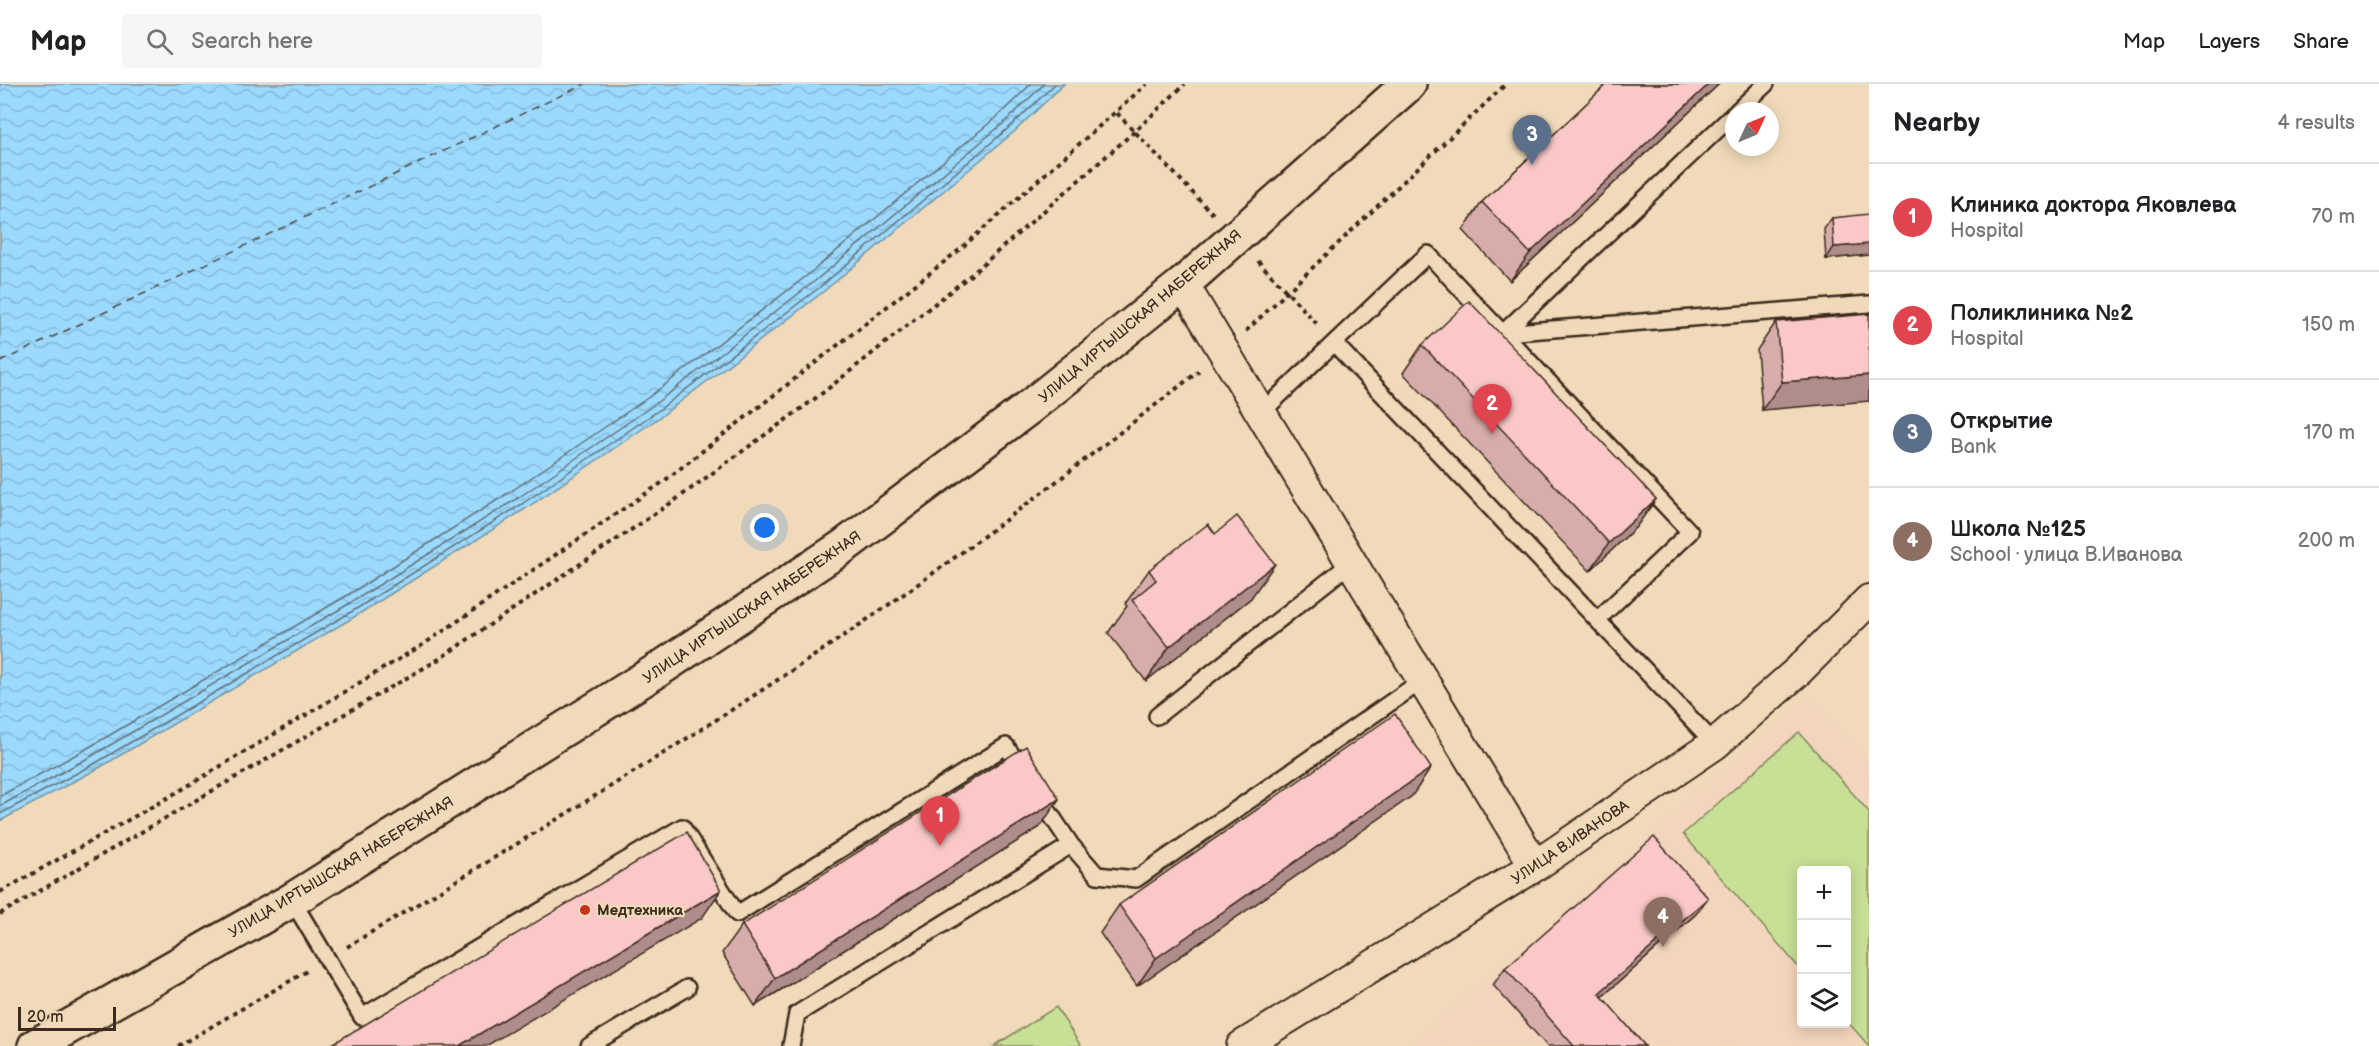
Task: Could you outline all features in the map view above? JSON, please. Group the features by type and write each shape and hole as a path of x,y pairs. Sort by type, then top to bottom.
{"main road":[{"name":"УЛИЦА ИРТЫШСКАЯ НАБЕРЕЖНАЯ","path":"35,1046 292,900 661,668 844,546 1027,409 1183,284 1409,84"}],"street":[{"path":"1183,284 1535,866"},
{"name":"УЛИЦА В.ИВАНОВА","path":"1242,1046 1535,866 1714,744 1798,671 1868,604"}],"lane":[{"path":"1747,102 1766,84"},
{"path":"1503,333 1725,123"},
{"path":"1261,413 1428,254 1690,532 1597,620"},
{"path":"1503,333 1869,304"},
{"path":"1334,342 1714,744"},
{"path":"1157,716 1351,562"},
{"path":"292,900 362,1017 682,827 737,914 1006,746 1071,845 1097,875 1136,879 1423,680"},
{"path":"791,1046 797,1014 1071,845"},
{"path":"589,1046 687,988"}],"path":[{"path":"0,892 171,796 424,644 663,482 958,251 1147,84"},
{"path":"0,914 436,662 674,501 820,395 972,274 1185,84"},
{"path":"177,1046 327,959 707,727 894,601 1079,464 1224,352 1506,84"}],"shaded area":[{"path":"1810,696 1869,763 1869,1046 1412,1046"}],"green space":[{"path":"1799,732 1869,812 1869,1046 1851,1026 1851,866 1797,866 1797,965 1683,834"},
{"path":"1056,1007 1081,1046 994,1046"}],"water":[{"path":"0,84 1064,84 1015,131 823,292 663,415 525,509 359,614 97,769 0,821"}],"building":[{"path":"1607,84 1709,84 1530,253 1482,202"},
{"path":"1869,214 1869,244 1834,247 1832,218"},
{"path":"1469,301 1656,499 1609,543 1422,345"},
{"path":"1869,314 1869,375 1782,382 1776,322"},
{"path":"1237,516 1275,564 1169,647 1132,600 1156,580 1149,570 1208,524 1215,534"},
{"path":"1395,714 1431,768 1156,958 1119,905"},
{"path":"1026,746 1059,799 775,978 742,925"},
{"path":"687,832 721,890 459,1046 329,1046"},
{"path":"1654,837 1708,898 1599,993 1645,1046 1574,1046 1505,968"}],"ferry route":[{"path":"0,362 585,84"}],"place":[{"name":"Открытие","path":"1532,165"},
{"name":"Поликлиника №2","path":"1492,434"},
{"name":"Клиника доктора Яковлева","path":"940,846"},
{"name":"Медтехника","path":"585,910"},
{"name":"Школа №125","path":"1663,947"}]}
